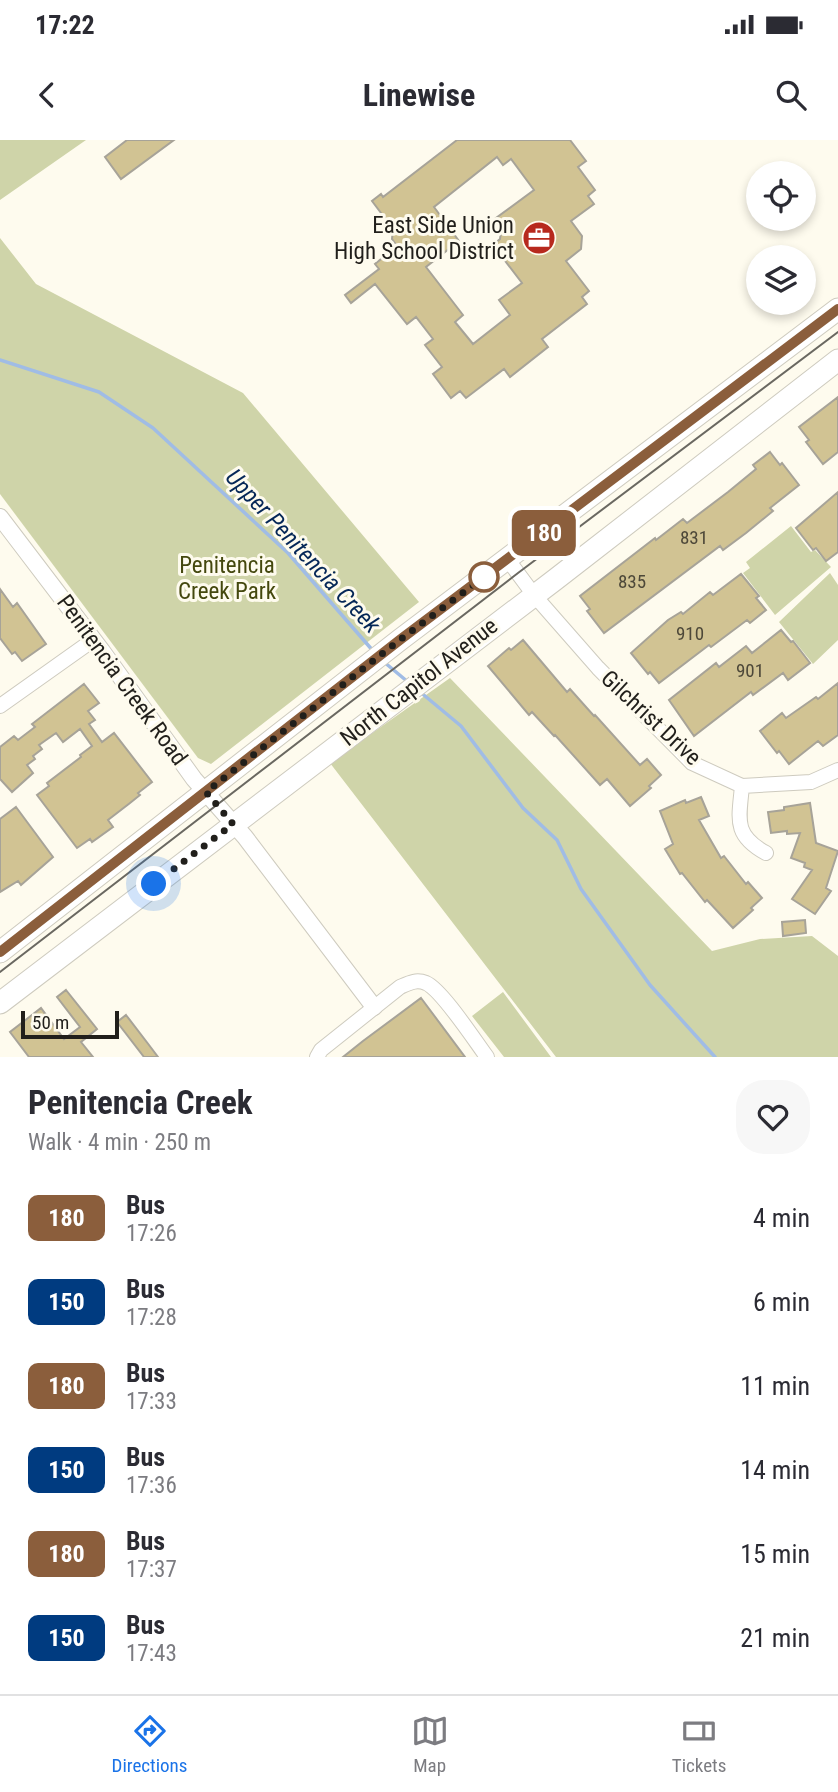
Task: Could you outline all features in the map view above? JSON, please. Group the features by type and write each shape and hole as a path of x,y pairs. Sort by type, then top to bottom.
{"main road":[{"name":"North Capitol Avenue","path":"0,952 401,639 838,309"},
{"name":"North Capitol Avenue","path":"0,1003 838,360"}],"street":[{"name":"Penitencia Creek Road","path":"0,517 153,725 374,1007"},
{"name":"Gilchrist Drive","path":"508,560 534,595 598,668 692,763 742,786 811,782 838,770"},
{"path":"0,706 93,640"},
{"path":"742,786 739,822 748,843 766,853"},
{"path":"319,1053 400,987 420,981 436,989 487,1057"}],"green space":[{"path":"0,140 86,140 0,200"},
{"name":"Penitencia Creek Park","path":"0,238 36,284 243,393 419,602 211,764 198,758 0,494"},
{"path":"791,526 811,552 815,550 831,567 775,615 743,573 750,568 746,562"},
{"path":"830,573 838,585 838,640 813,664 779,622"},
{"path":"450,678 712,951 760,939 812,936 838,956 838,1057 556,1057 330,763"},
{"path":"503,992 551,1057 504,1057 472,1016"}],"building":[{"path":"127,140 174,140 121,179 105,157"},
{"path":"457,140 570,140 586,161 578,167 595,190 588,196 594,204 571,221 582,236 581,249 566,261 589,291 582,297 587,304 542,339 548,347 510,377 504,369 466,398 460,391 451,398 433,374 442,367 425,345 433,339 416,317 407,324 375,284 351,303 345,295 379,269 375,264 397,246 392,239 393,229 372,201 381,194 383,197","holes":["497,157 503,165 511,159 534,190 496,218 502,226 500,239 493,245 522,283 499,300 510,315 473,344 455,322 463,315 426,267 459,241 434,207"]},
{"path":"838,397 838,452 823,464 806,442 809,440 799,427"},
{"path":"770,452 799,485 770,508 773,511 746,533 723,550 720,546 604,633 587,611 590,609 580,596 655,538 656,540 683,519 687,523 728,492 756,469 753,465"},
{"path":"838,492 838,552 826,561 816,548 813,550 796,528"},
{"path":"741,574 759,596 756,598 766,610 750,623 747,620 711,647 709,645 659,683 650,672 648,674 631,653 668,620 681,612 683,614 710,592 713,595"},
{"path":"0,589 13,607 17,603 46,644 22,661 15,652 12,654 0,638"},
{"path":"781,630 810,663 788,680 783,673 753,695 751,692 694,736 669,700 716,663 719,667 746,646 752,653"},
{"path":"523,640 567,692 570,689 640,765 647,759 661,775 649,786 651,788 630,806 607,779 600,785 532,712 529,715 488,666"},
{"path":"838,683 838,735 823,746 818,741 789,764 760,731 782,713 786,718 816,697 818,699"},
{"path":"84,684 99,703 88,711 95,720 89,724 102,742 114,733 152,782 108,820 113,827 92,842 90,839 77,848 37,795 49,786 47,783 92,746 80,729 63,742 56,733 39,745 42,749 27,765 33,773 12,792 0,779 0,747 14,736 18,740 35,727 32,724"},
{"path":"701,797 709,816 699,820 721,858 724,856 746,884 748,882 762,898 733,928 707,900 705,902 682,873 680,874 665,849 673,844 660,811 685,800 686,803"},
{"path":"810,803 816,843 838,851 826,888 831,891 815,914 792,899 812,870 804,867 805,863 791,858 800,833 771,833 768,812"},
{"path":"16,807 53,857 21,885 18,881 0,892 0,819"},
{"path":"805,920 806,933 783,936 782,922"},
{"path":"66,990 97,1029 81,1042 93,1057 29,1057 10,1032 41,1008 64,1039 80,1027 57,997"},
{"path":"421,998 465,1057 343,1057 363,1041"},
{"path":"126,1015 158,1057 144,1057 117,1022"}],"waterway":[{"name":"Upper Penitencia Creek","path":"0,360 99,392 153,428 288,553 374,652"},
{"name":"Upper Penitencia Creek","path":"384,662 408,682"},
{"name":"Upper Penitencia Creek","path":"419,691 461,726 523,808 557,840 581,889 650,985 715,1057"}],"tram line":[{"path":"0,972 518,573 838,332"}],"bus line":[{"name":"180","path":"0,952 401,639 838,309"}],"place":[{"name":"East Side Union High School District","path":"539,238"}],"route":[{"path":"154,884 233,824 206,792 484,577"}]}
